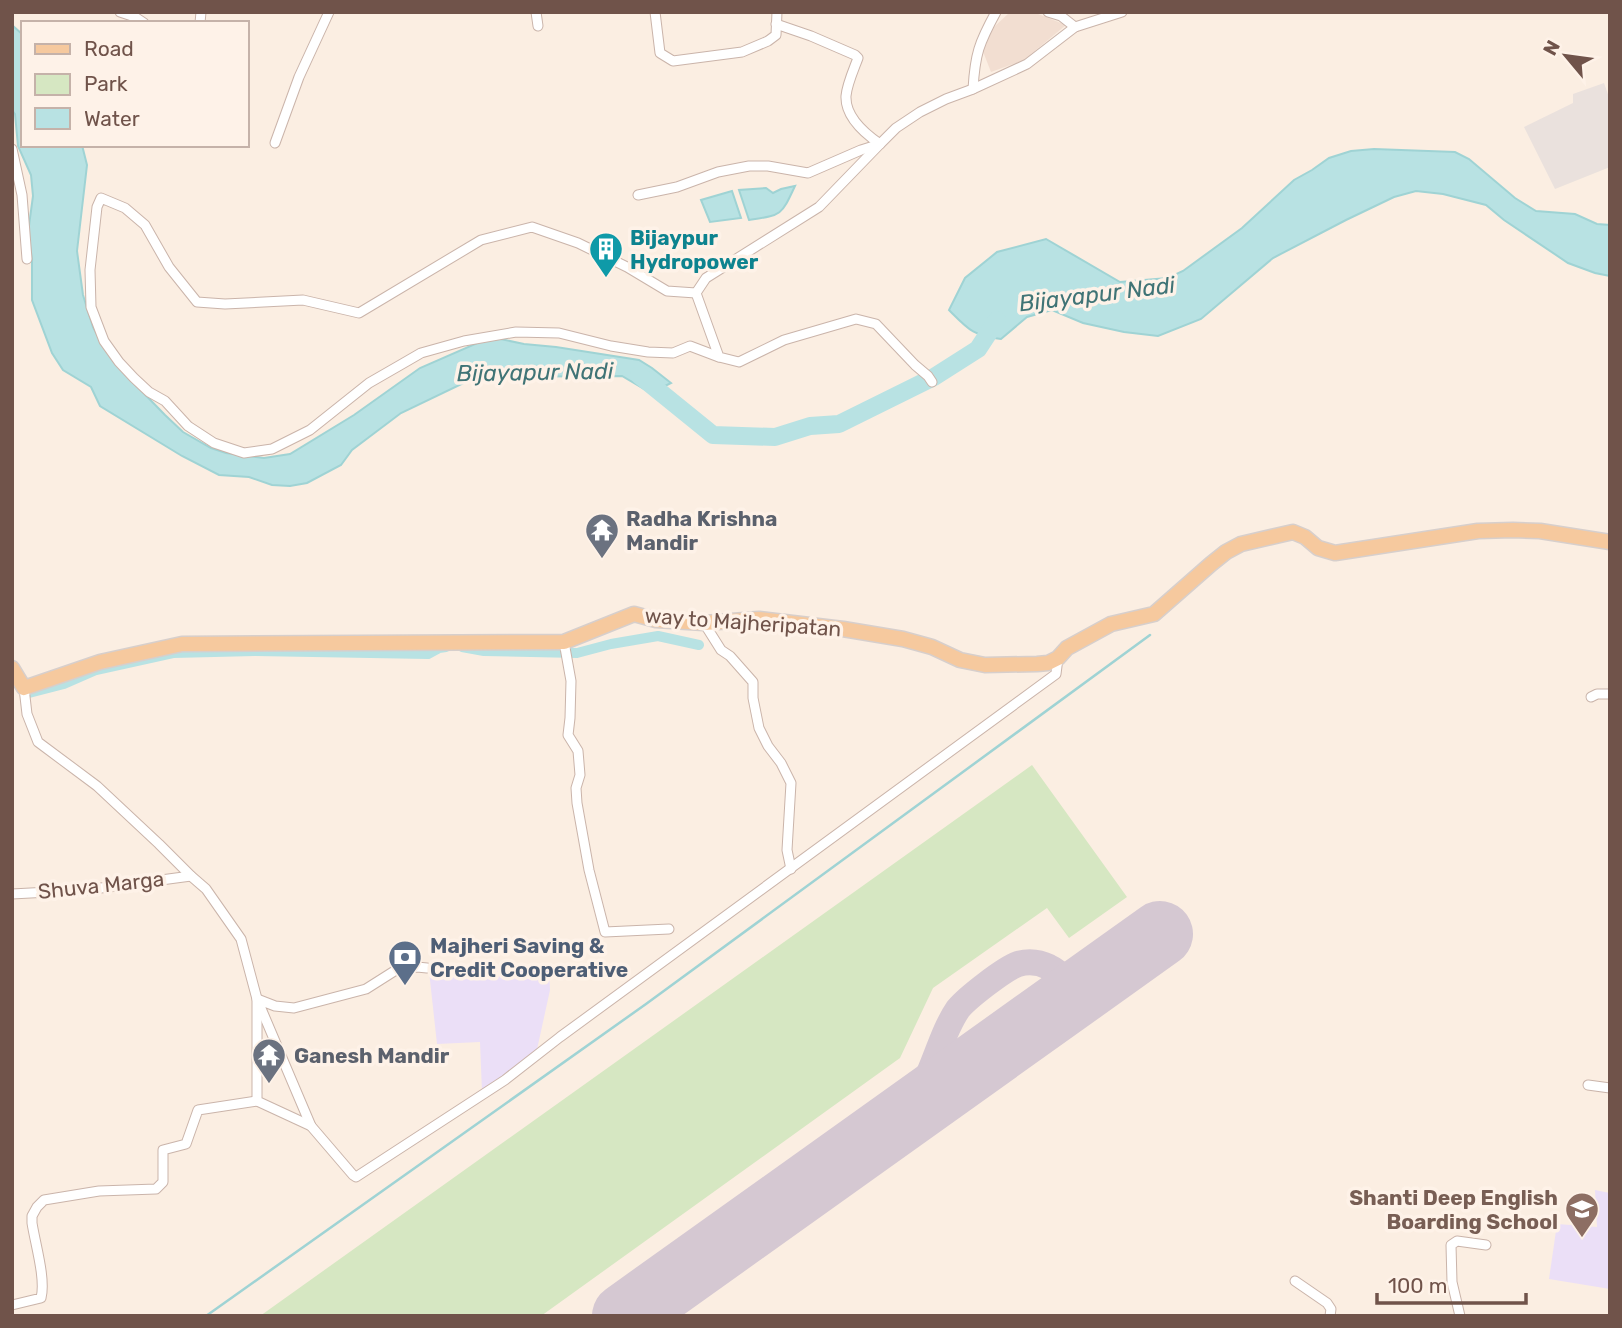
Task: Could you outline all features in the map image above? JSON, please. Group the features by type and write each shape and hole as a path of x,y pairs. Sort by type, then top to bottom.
{"main road":[{"name":"way to Majheripatan","path":"24,688 100,662 182,644 564,642 634,614 656,620 704,623 759,619 903,639 960,660 985,665 1048,663 1058,658 1067,648 1111,624 1154,614 1226,552 1241,544 1293,532 1305,537 1318,548 1335,553 1478,531 1540,531 1610,542"},
{"path":"12,668 24,688"}],"street":[{"path":"120,12 135,16 141,21"},
{"path":"275,143 299,76 329,12"},
{"path":"536,12 538,26"},
{"path":"655,12 660,53 673,61 742,52 768,41 776,35 777,12"},
{"path":"973,89 980,40 996,12"},
{"path":"1048,12 1060,16 1075,27"},
{"path":"696,293 706,278 819,207 896,128 920,112 1027,64 1075,27 1122,12"},
{"path":"776,24 811,36 858,58 846,95 849,113 867,134 880,144"},
{"path":"638,195 677,187 718,172 749,166 768,166 808,173 880,144"},
{"path":"12,149 22,195 27,259"},
{"path":"696,293 667,291 627,267 578,243 532,227 481,240 359,313 303,300 225,304 197,302 169,267 145,225 125,208 101,198 97,207 90,270 91,307 104,341 119,362 149,392 165,401 188,426 214,443 244,453 272,449 310,430 369,383 421,353 464,341 516,332 559,333 648,352 673,353 690,346 739,362 783,340 856,319 876,324 930,379"},
{"path":"696,293 719,357"},
{"path":"704,623 721,650 730,656 753,682 753,698 760,728 791,783 787,850 792,869"},
{"path":"564,642 571,681 568,735 578,751 580,775 576,788 577,803 589,870 605,932 669,929"},
{"path":"24,688 27,714 38,742 97,786 206,889 241,939 257,999 312,1126 356,1177 505,1080 1056,674 1058,658"},
{"path":"1591,697 1610,694"},
{"name":"Shuva Marga","path":"12,894 86,890 191,876"},
{"path":"257,999 275,1006 294,1008 366,989 396,970 427,968"},
{"path":"257,999 257,1101"},
{"path":"1588,1085 1610,1088"},
{"path":"12,1305 34,1301 42,1295 32,1216 44,1200 99,1191 156,1189 163,1182 163,1150 186,1144 198,1110 257,1101 312,1126"},
{"path":"1460,1316 1452,1282 1451,1245 1457,1241 1486,1245"},
{"path":"1295,1281 1327,1303 1331,1309 1330,1316"}],"shaded area":[{"path":"1010,12 1033,12 1066,25 1024,60 991,72 982,49 994,27"},
{"path":"1604,83 1610,100 1610,167 1555,189 1524,127 1573,103 1573,94"},
{"path":"472,964 501,969 549,971 550,990 536,1054 482,1092 480,1042 437,1044 429,971"},
{"name":"Shanti Deep English Boarding School","path":"1595,1190 1610,1193 1610,1289 1549,1279 1557,1224 1597,1227"}],"green space":[{"path":"1032,765 1127,897 1069,938 1047,908 933,988 900,1058 541,1316 260,1316"}],"water":[{"path":"12,25 21,33 21,147 82,147 87,165 77,251 83,295 93,327 101,342 129,378 165,415 183,432 211,448 226,453 264,458 290,454 354,415 420,368 491,337 639,360 671,383 651,393 622,376 476,377 401,413 352,450 341,465 307,483 272,485 249,477 219,475 182,456 100,406 91,387 63,370 52,353 32,300 32,259 28,233 33,196 31,175 18,146 15,114 12,110"},
{"path":"1374,149 1455,152 1469,159 1515,198 1536,211 1575,214 1597,224 1610,225 1610,276 1568,263 1486,205 1443,194 1416,191 1394,197 1273,258 1201,319 1158,336 1083,323 1052,310 1027,317 1001,339 984,336 972,330 949,310 965,278 997,252 1046,239 1120,282 1168,278 1183,271 1242,228 1294,180 1329,158 1351,151"},
{"path":"795,186 779,212 749,220 739,190 766,188 773,193"},
{"path":"732,191 741,218 710,222 701,200"}],"waterway":[{"name":"Bijayapur Nadi","path":"639,375 713,435 775,437 810,426 839,424 934,377 978,349 997,320"},
{"path":"206,1316 646,1004 1150,635"},
{"path":"462,647 484,651 577,653 658,636 699,645"},
{"path":"29,693 64,684 96,670 173,653 255,651 428,654 446,647"}],"taxiway":[{"path":"889,1127 915,1101 952,1019 958,1009 977,991 1012,967 1026,962 1037,963 1057,972 1066,982 1070,995 1068,1015 1062,1027 1046,1038 1023,1041 995,1052"}],"runway":[{"path":"625,1316 1160,934"}],"place":[{"name":"Bijaypur Hydropower","path":"606,279"},
{"name":"Radha Krishna Mandir","path":"602,560"},
{"name":"Majheri Saving & Credit Cooperative","path":"405,987"},
{"name":"Ganesh Mandir","path":"269,1085"},
{"name":"Shanti Deep English Boarding School","path":"1582,1239"}]}
